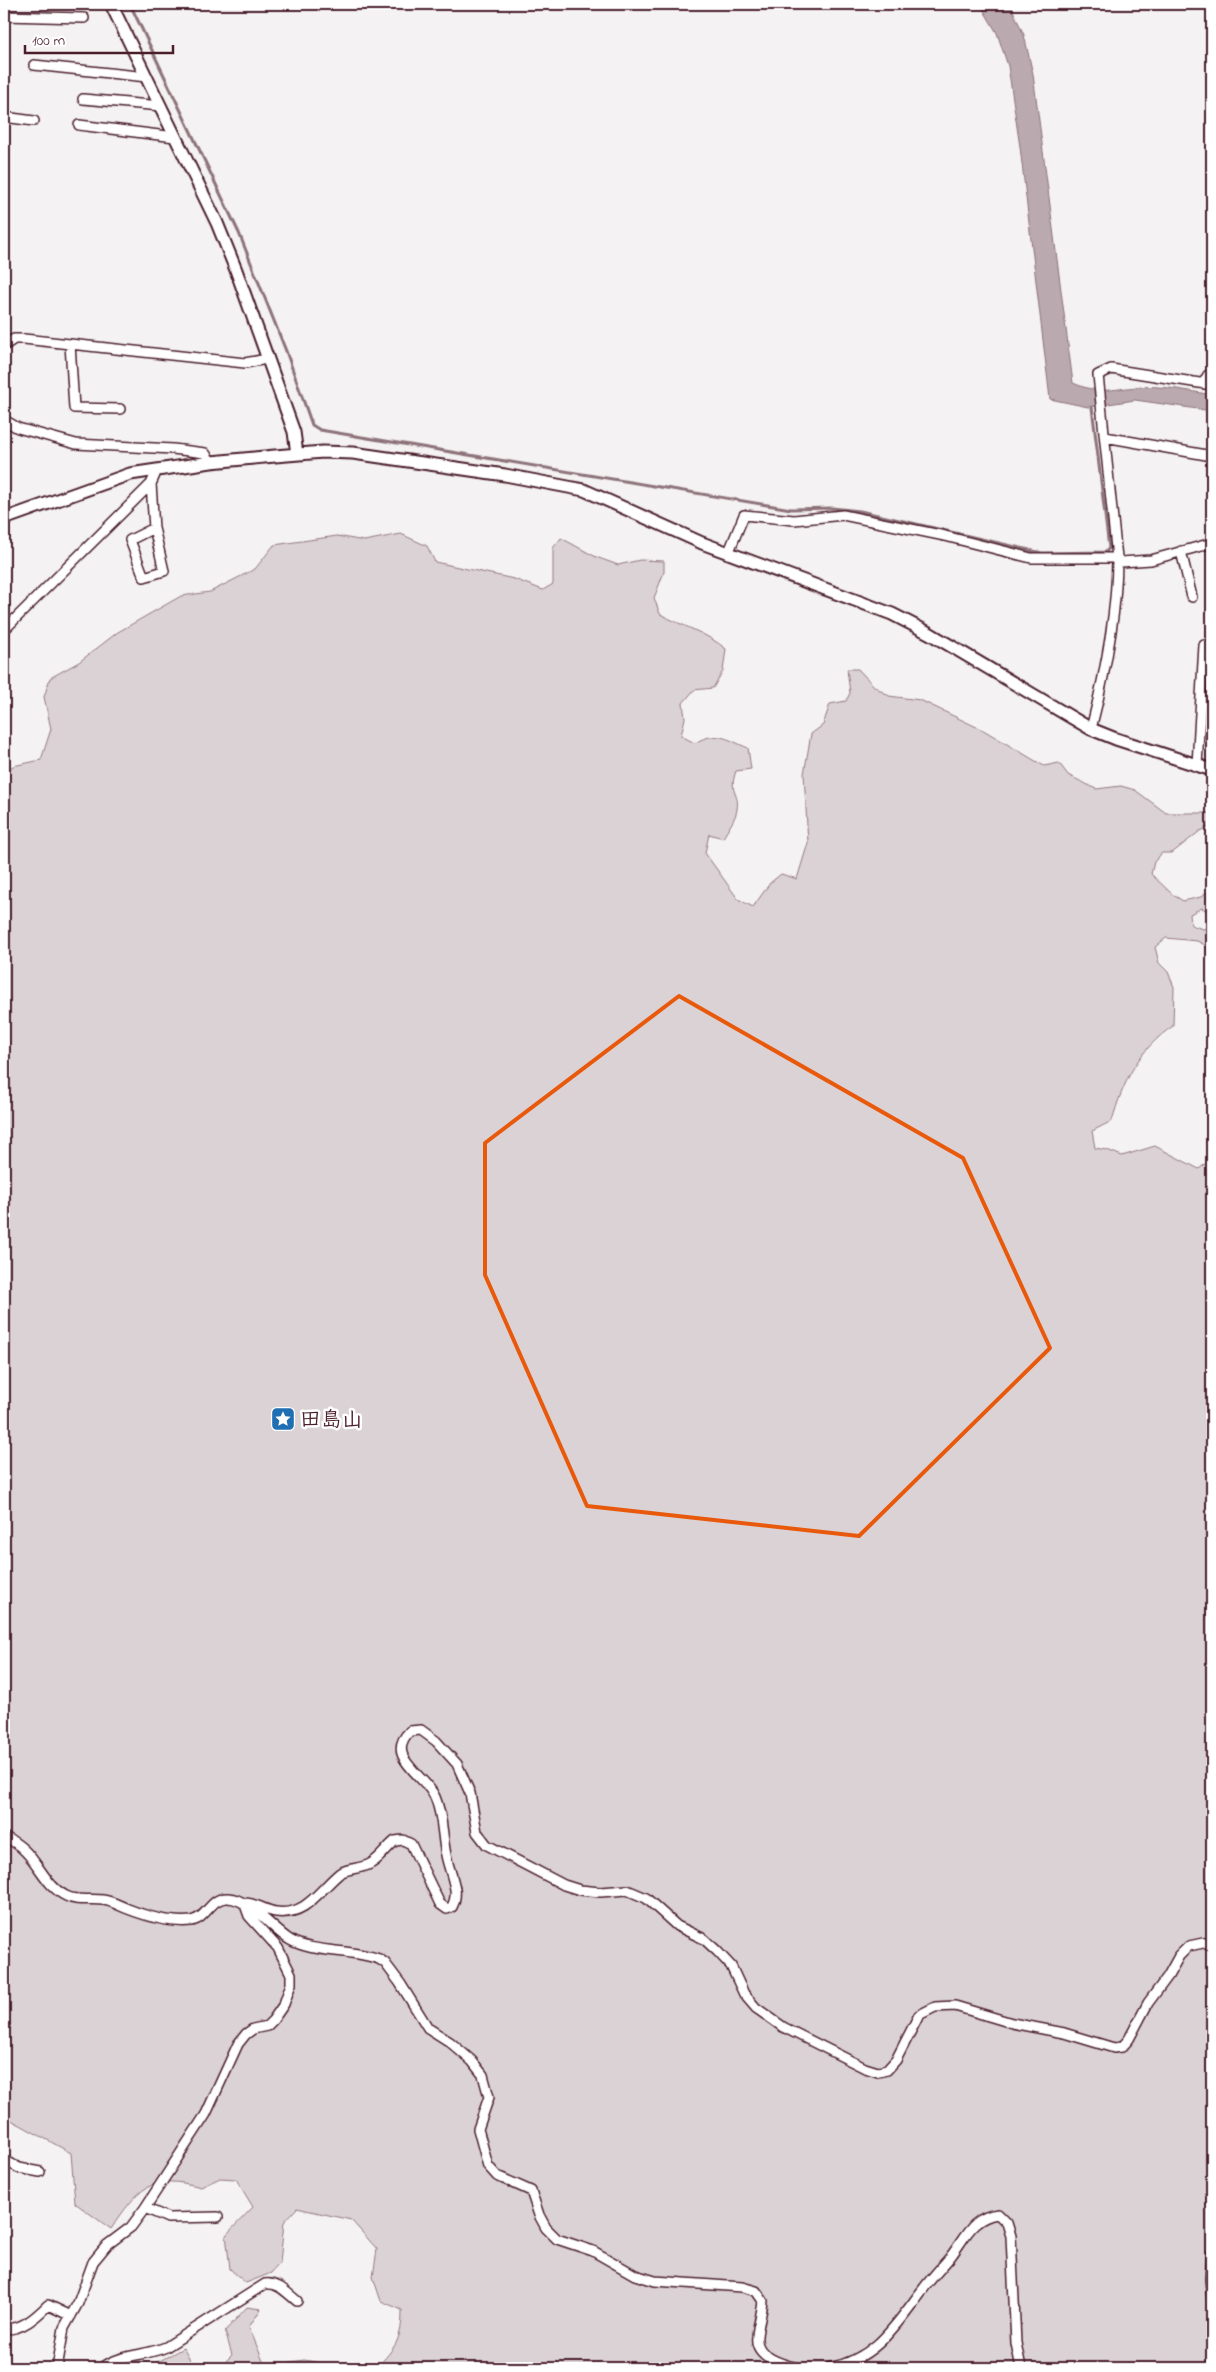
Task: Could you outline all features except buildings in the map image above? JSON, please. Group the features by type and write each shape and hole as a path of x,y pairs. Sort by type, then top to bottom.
{"street":[{"path":"111,4 217,223 236,270 294,432 297,454"},
{"path":"4,16 84,18"},
{"path":"34,65 146,77"},
{"path":"83,99 161,106"},
{"path":"4,117 34,121"},
{"path":"79,125 175,137"},
{"path":"4,344 14,339 24,339 245,363 268,359"},
{"path":"70,344 74,408 120,409"},
{"path":"1091,729 1098,701 1117,583 1118,558 1098,375 1111,370 1208,384 1208,375 1212,374"},
{"path":"4,420 18,428 76,444 173,449 205,453 212,462"},
{"path":"1105,437 1212,456"},
{"path":"4,519 108,481 154,470 212,462 323,452 353,453 505,475 584,490 728,554 892,614 930,633 1091,729 1212,770"},
{"path":"4,630 151,484 155,475 154,470"},
{"path":"151,484 154,528 164,571 144,577 130,540 154,528"},
{"path":"728,554 744,515 794,520 843,515 945,536 1031,558 1118,558 1122,562 1151,560 1212,543"},
{"path":"1181,551 1192,598"},
{"path":"1197,765 1204,645"},
{"path":"244,1904 250,1902 276,1912 290,1913 304,1908 340,1873 368,1865 379,1859 395,1841 403,1840 411,1844 440,1904 447,1909 452,1908 455,1901 455,1889 448,1866 436,1798 428,1784 413,1772 406,1762 402,1749 403,1737 410,1731 421,1730 436,1740 457,1764 470,1793 476,1832 487,1845 564,1885 580,1890 600,1892 627,1890 646,1898 677,1926 704,1939 717,1951 730,1966 744,1994 756,2008 783,2027 865,2068 878,2072 887,2070 896,2060 919,2015 935,2007 954,2006 1012,2023 1064,2033 1114,2048 1122,2047 1129,2039 1148,2003 1168,1976 1179,1956 1189,1946 1204,1943 1212,1944"},
{"path":"4,1837 21,1845 56,1889 66,1897 78,1900 103,1900 148,1916 183,1921 193,1921 200,1917 214,1902 222,1898 230,1898 244,1904 298,1944 370,1956 385,1964 428,2028 450,2042 472,2061 483,2075 488,2097 478,2129 488,2166 497,2176 531,2190 539,2215 546,2228 557,2240 593,2251 634,2275 655,2281 742,2287 756,2291 763,2301 756,2338 758,2346 770,2359 799,2368"},
{"path":"57,2368 64,2328 71,2316 93,2262 107,2245 131,2227 145,2208 206,2114 238,2044 252,2029 267,2026 274,2020 284,2004 291,1984 291,1974 278,1948 249,1916 244,1904"},
{"path":"4,2160 19,2168 40,2172"},
{"path":"145,2208 174,2219 218,2217"},
{"path":"829,2368 843,2366 877,2346 952,2255 972,2225 988,2215 998,2214 1007,2223 1011,2236 1016,2343 1021,2368"},
{"path":"1212,2253 1210,2279 1212,2298"},
{"path":"102,2368 116,2360 149,2353 166,2347 264,2284 272,2282 278,2285 297,2301"},
{"path":"4,2329 13,2329 23,2325 48,2305 71,2316"},
{"path":"1208,2368 1212,2364"}],"highlighted area":[{"path":"679,996 963,1158 1050,1348 859,1536 587,1506 485,1275 485,1143"}],"shaded area":[{"path":"980,4 1010,4 1024,35 1033,74 1073,383 1098,390 1156,387 1212,395 1212,411 1135,400 1088,407 1050,399 1020,147 1008,66 997,33"},
{"path":"401,534 427,546 435,562 514,579 543,590 553,584 553,548 561,538 596,557 618,565 640,560 664,561 664,572 654,598 660,614 703,634 726,649 723,671 713,688 694,690 683,703 685,718 681,736 695,743 709,737 721,737 748,748 751,769 736,771 734,778 733,784 737,799 735,817 723,838 709,834 705,853 738,899 753,907 770,883 781,874 797,879 808,843 804,774 811,734 823,725 830,704 846,701 850,693 847,669 858,669 874,686 889,696 920,700 985,731 1044,766 1059,763 1068,775 1096,789 1121,786 1135,790 1166,813 1212,813 1212,826 1200,831 1172,853 1162,853 1154,862 1151,874 1172,894 1183,901 1201,897 1212,888 1212,914 1202,908 1190,914 1191,925 1203,929 1212,927 1212,961 1205,945 1197,941 1166,938 1155,947 1159,963 1168,972 1174,987 1173,1026 1150,1045 1141,1056 1121,1093 1112,1121 1092,1131 1095,1148 1122,1156 1155,1146 1199,1169 1209,1161 1212,1141 1212,2368 376,2368 393,2348 399,2336 402,2310 381,2301 373,2277 377,2249 351,2220 297,2208 284,2222 280,2263 271,2273 246,2283 230,2269 226,2235 253,2207 236,2179 220,2178 201,2187 169,2182 157,2183 147,2187 130,2203 111,2229 75,2203 71,2153 4,2116 4,772 13,766 41,760 51,729 44,697 50,678 79,662 118,632 181,596 210,592 255,569 274,545 337,536 364,541"},
{"path":"247,2307 261,2309 249,2327 265,2366 304,2360 349,2368 207,2368 221,2366 232,2355 225,2331"},
{"path":"183,2348 195,2368 125,2368 136,2362 156,2363"}],"waterway":[{"path":"130,4 239,233 286,351 312,425 320,430 791,509 832,508 860,511 1042,553 1106,552 1109,548 1092,407"}],"place":[{"name":"田島山","path":"283,1419"}]}
